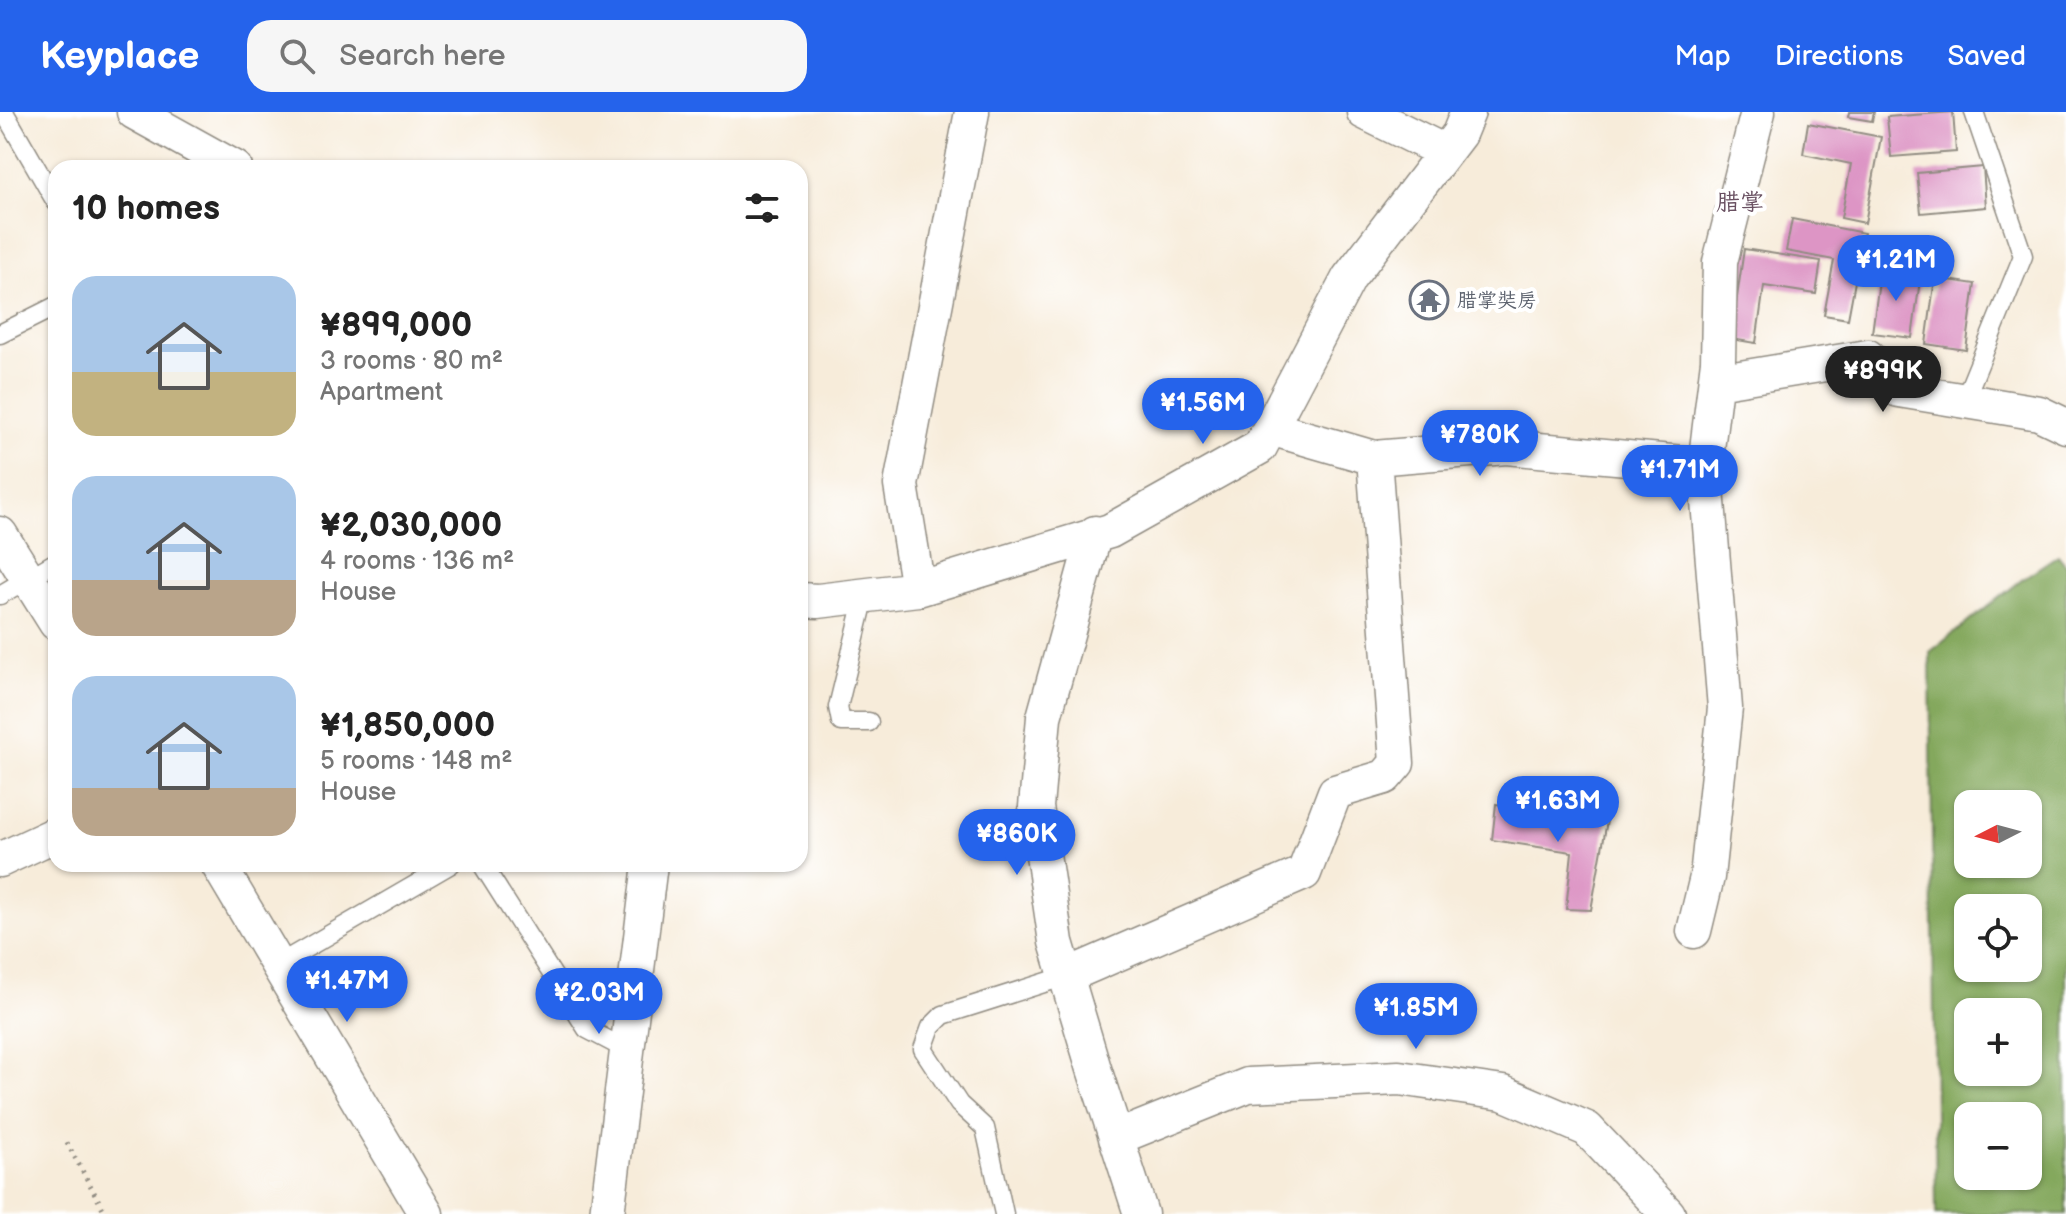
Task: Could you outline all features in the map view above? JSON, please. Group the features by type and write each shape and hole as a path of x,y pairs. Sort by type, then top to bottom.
{"street":[{"path":"134,112 221,160"},
{"path":"918,589 901,485 972,112"},
{"path":"1364,112 1445,152"},
{"path":"808,600 918,589 1095,533 1110,531 1260,447 1349,278 1459,134 1468,112"},
{"path":"1694,931 1707,877 1725,708 1705,465 1716,382 1720,262 1758,112"},
{"path":"1716,382 1868,357 1899,390 2039,413 2066,426"},
{"path":"1270,428 1374,458 1506,447 1705,465"},
{"path":"1066,976 1304,873 1335,792 1385,777 1397,763 1374,458"},
{"path":"1095,533 1044,717 1036,807 1056,942 1141,1214"},
{"path":"0,534 48,610"},
{"path":"0,860 48,838"},
{"path":"223,872 426,1214"},
{"path":"607,1214 649,872"},
{"path":"1116,1138 1248,1085 1399,1078 1503,1093 1587,1129 1668,1214"}],"lane":[{"path":"4,112 48,188"},
{"path":"1964,401 2023,256 1974,112"},
{"path":"0,334 48,310"},
{"path":"865,596 838,707 841,722 869,722"},
{"path":"277,965 437,872"},
{"path":"487,872 587,1029 627,1050"},
{"path":"1004,1214 985,1128 959,1104 923,1049 931,1027 943,1015 1066,976"}],"path":[{"path":"67,1143 106,1214"}],"green space":[{"path":"2058,555 2066,565 2066,1214 1936,1214 1930,652"}],"building":[{"path":"1849,112 1874,112 1872,121 1848,117"},
{"path":"1953,112 1956,152 1891,157 1887,117"},
{"path":"1808,123 1881,137 1865,223 1841,218 1851,164 1803,154"},
{"path":"1983,167 1986,207 1921,213 1917,173"},
{"path":"1792,219 1864,233 1848,319 1824,315 1834,260 1786,251"},
{"path":"1744,249 1821,261 1816,294 1764,286 1756,343 1731,339"},
{"path":"1881,267 1921,273 1912,338 1872,333"},
{"path":"1935,278 1975,284 1966,350 1926,344"},
{"path":"1496,804 1607,821 1591,910 1566,909 1572,852 1492,840"}],"place":[{"name":"腊掌奘房","path":"1429,300"}],"district":[{"name":"腊掌","path":"1740,202"}]}
